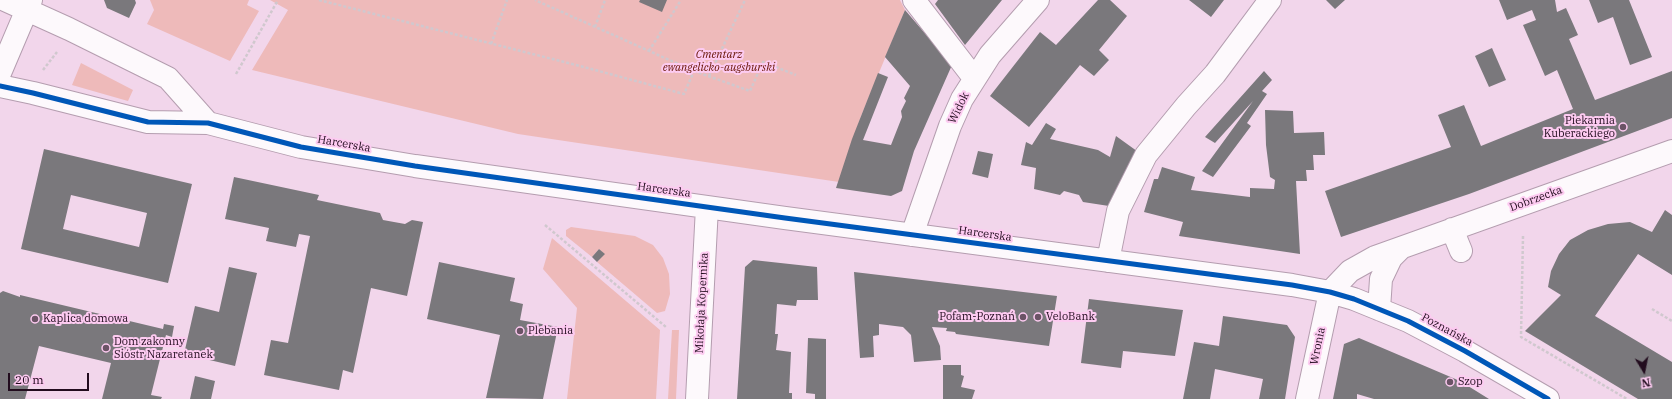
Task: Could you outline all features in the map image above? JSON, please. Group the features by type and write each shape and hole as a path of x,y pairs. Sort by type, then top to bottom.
{"street":[{"path":"5,0 29,5 168,78 208,123"},
{"path":"914,0 974,78"},
{"name":"Widok","path":"912,235 950,126 974,78 1006,37 1038,0"},
{"path":"1108,261 1118,211 1146,155 1186,106 1215,74 1270,0"},
{"path":"0,73 29,5"},
{"name":"Harcerska","path":"0,86 148,122 208,123 301,147 363,158 706,207 1284,284 1330,292"},
{"name":"Dobrzecka","path":"1330,292 1339,281 1356,267 1375,257 1672,151"},
{"name":"Mikołaja Kopernika","path":"697,399 706,207"},
{"path":"1452,229 1461,251"},
{"path":"1379,309 1381,279 1391,258 1401,248"},
{"name":"Poznańska","path":"1330,292 1379,309 1465,351 1548,399"},
{"name":"Wronia","path":"1307,399 1330,292"}],"path":[{"path":"236,74 278,0"},
{"path":"319,0 684,94 694,71"},
{"path":"491,44 507,0"},
{"path":"535,0 694,71 750,92 763,62 796,75"},
{"path":"595,26 605,0"},
{"path":"649,51 681,0"},
{"path":"709,76 745,0"},
{"path":"43,71 58,52"},
{"path":"545,225 666,327"},
{"path":"1523,236 1521,337 1627,399"},
{"path":"1652,309 1672,321"}],"green space":[{"path":"150,0 249,0 247,5 259,11 230,61 147,24 154,10"},
{"name":"Cmentarz ewangelicko-augsburski","path":"270,0 900,0 905,10 861,116 839,182 518,134 252,70 288,10"},
{"path":"81,63 133,90 128,101 72,85"},
{"path":"571,227 635,236 653,245 663,258 669,274 670,294 665,311 657,313 597,262 604,254 599,249 592,257 566,236 566,230"},
{"path":"552,238 660,330 656,399 567,399 577,308 543,269"},
{"path":"672,330 679,330 676,399 668,399"}],"building":[{"path":"104,0 135,0 136,3 129,18 107,8"},
{"path":"640,0 667,0 662,12 639,2"},
{"path":"938,0 1002,0 965,45 935,4"},
{"path":"1098,0 1110,0 1127,16 1099,50 1109,60 1094,76 1080,65 1029,127 990,96 1040,32 1056,45"},
{"path":"1189,0 1224,0 1211,17"},
{"path":"1326,0 1345,0 1335,9"},
{"path":"1499,0 1555,0 1557,12 1566,8 1578,35 1569,39 1595,100 1672,71 1672,118 1469,194 1341,237 1325,191 1451,147 1438,115 1464,105 1481,146 1573,109 1557,70 1545,76 1523,25 1536,20 1532,10 1507,20"},
{"path":"1589,0 1629,0 1652,57 1630,65 1613,17 1598,23"},
{"path":"905,10 952,65 914,151 902,191 891,196 836,188 852,139 878,73 888,77 863,140 891,145 902,117 901,111 906,101 904,98 910,86 885,57"},
{"path":"1492,48 1506,80 1489,87 1475,56"},
{"path":"1264,71 1272,80 1262,91 1267,94 1247,123 1251,126 1213,177 1202,171 1253,101 1215,143 1205,137"},
{"path":"1265,110 1293,111 1294,133 1324,132 1325,155 1313,155 1314,170 1306,170 1307,181 1296,181 1300,254 1179,236 1183,222 1144,212 1154,179 1158,179 1162,167 1195,177 1191,190 1250,197 1250,188 1274,189 1275,180 1270,177 1266,145"},
{"path":"1046,123 1056,129 1050,139 1098,150 1110,157 1116,136 1141,154 1109,206 1083,202 1079,195 1064,191 1060,195 1034,189 1036,168 1021,165 1026,142 1032,145"},
{"path":"44,149 192,184 168,283 21,249","holes":["71,195 147,213 139,247 63,229"]},
{"path":"978,151 993,154 988,178 972,174"},
{"path":"234,177 319,195 317,200 380,213 383,220 405,224 412,220 423,222 407,296 371,288 353,373 343,370 339,390 264,375 271,340 288,343 310,236 299,234 296,247 266,241 269,228 225,219"},
{"path":"1665,210 1672,215 1672,275 1638,254 1595,316 1672,362 1672,399 1638,399 1525,331 1561,295 1548,287 1551,271 1559,254 1570,240 1588,230 1608,224 1630,222 1652,232"},
{"path":"599,249 605,254 597,262 592,257"},
{"path":"753,260 817,267 818,300 797,300 796,306 777,304 775,334 778,334 776,350 791,352 789,393 792,393 792,399 737,399 745,267"},
{"name":"Plebania","path":"439,262 515,278 510,301 523,304 520,320 558,327 543,399 486,398 500,335 427,319"},
{"path":"229,267 257,273 235,366 184,354 195,306 219,312"},
{"path":"854,272 1057,296 1049,346 956,334 955,332 946,331 947,328 932,327 940,346 941,360 914,362 911,335 903,327 879,324 879,335 873,336 874,357 860,358"},
{"name":"Dom zakonny Sióstr Nazaretanek","path":"3,291 20,297 20,295 163,329 164,324 174,326 172,337 166,335 151,395 162,397 161,399 102,399 111,363 39,346 25,399 0,399 0,293"},
{"path":"1089,299 1183,310 1175,356 1123,351 1121,368 1081,363"},
{"path":"1223,316 1287,325 1295,337 1285,399 1259,399 1263,379 1215,369 1210,399 1183,399 1194,342 1219,346"},
{"path":"808,338 826,339 826,399 815,399 815,394 806,393"},
{"path":"1359,338 1460,381 1489,399 1374,399 1357,394 1357,399 1333,399 1344,344"},
{"path":"943,365 961,365 961,375 964,376 961,387 975,390 972,399 943,399"},
{"path":"195,376 215,381 211,399 190,399"}],"cycle path":[{"path":"0,86 148,122 208,123 301,147 415,166 785,218 1292,285 1330,292 1354,299 1408,321 1465,351 1548,399"}],"place":[{"name":"Piekarnia Kuberackiego","path":"1623,127"},
{"name":"Pofam-Poznań","path":"1023,317"},
{"name":"VeloBank","path":"1038,317"},
{"name":"Kaplica domowa","path":"35,319"},
{"name":"Plebania","path":"520,331"},
{"name":"Dom zakonny Sióstr Nazaretanek","path":"106,348"},
{"name":"Szop","path":"1450,382"}]}
